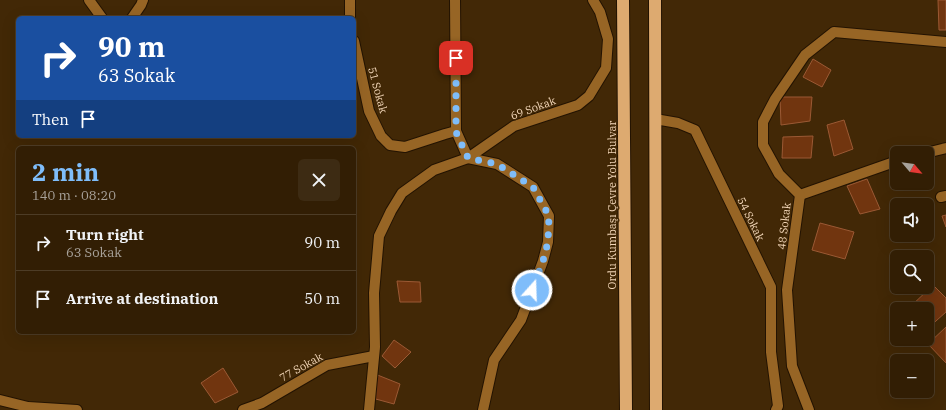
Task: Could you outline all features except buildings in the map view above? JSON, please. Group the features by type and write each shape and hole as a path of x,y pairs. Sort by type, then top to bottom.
{"highway":[{"name":"Ordu Kumbaşı Çevre Yolu Bulvar","path":"623,0 626,410"},
{"path":"655,0 656,410"}],"street":[{"path":"89,0 101,16"},
{"path":"133,16 143,0"},
{"path":"350,0 350,16"},
{"path":"455,0 456,132 468,158 497,164 533,187 549,216 548,242 543,261 521,320 494,360 483,410"},
{"name":"69 Sokak","path":"369,410 374,356 374,292 380,236 391,211 402,193 434,170 468,158 514,126 578,105 589,96 606,68 608,39 600,12 593,0"},
{"name":"48 Sokak","path":"809,410 792,366 787,290 800,195 779,174 763,145 763,122 775,99 805,55 834,32 946,42"},
{"name":"51 Sokak","path":"356,50 369,112 381,136 390,145 405,147 456,132"},
{"name":"54 Sokak","path":"655,119 678,123 695,130 771,287 771,352 778,406 776,410"},
{"path":"934,151 946,148"},
{"path":"800,195 890,163"},
{"name":"77 Sokak","path":"243,410 262,403 327,365 374,356"},
{"path":"0,400 28,408 77,410"}],"route":[{"path":"456,58 456,132 468,158 497,164 533,187 549,216 548,242 543,261 532,290"}]}
